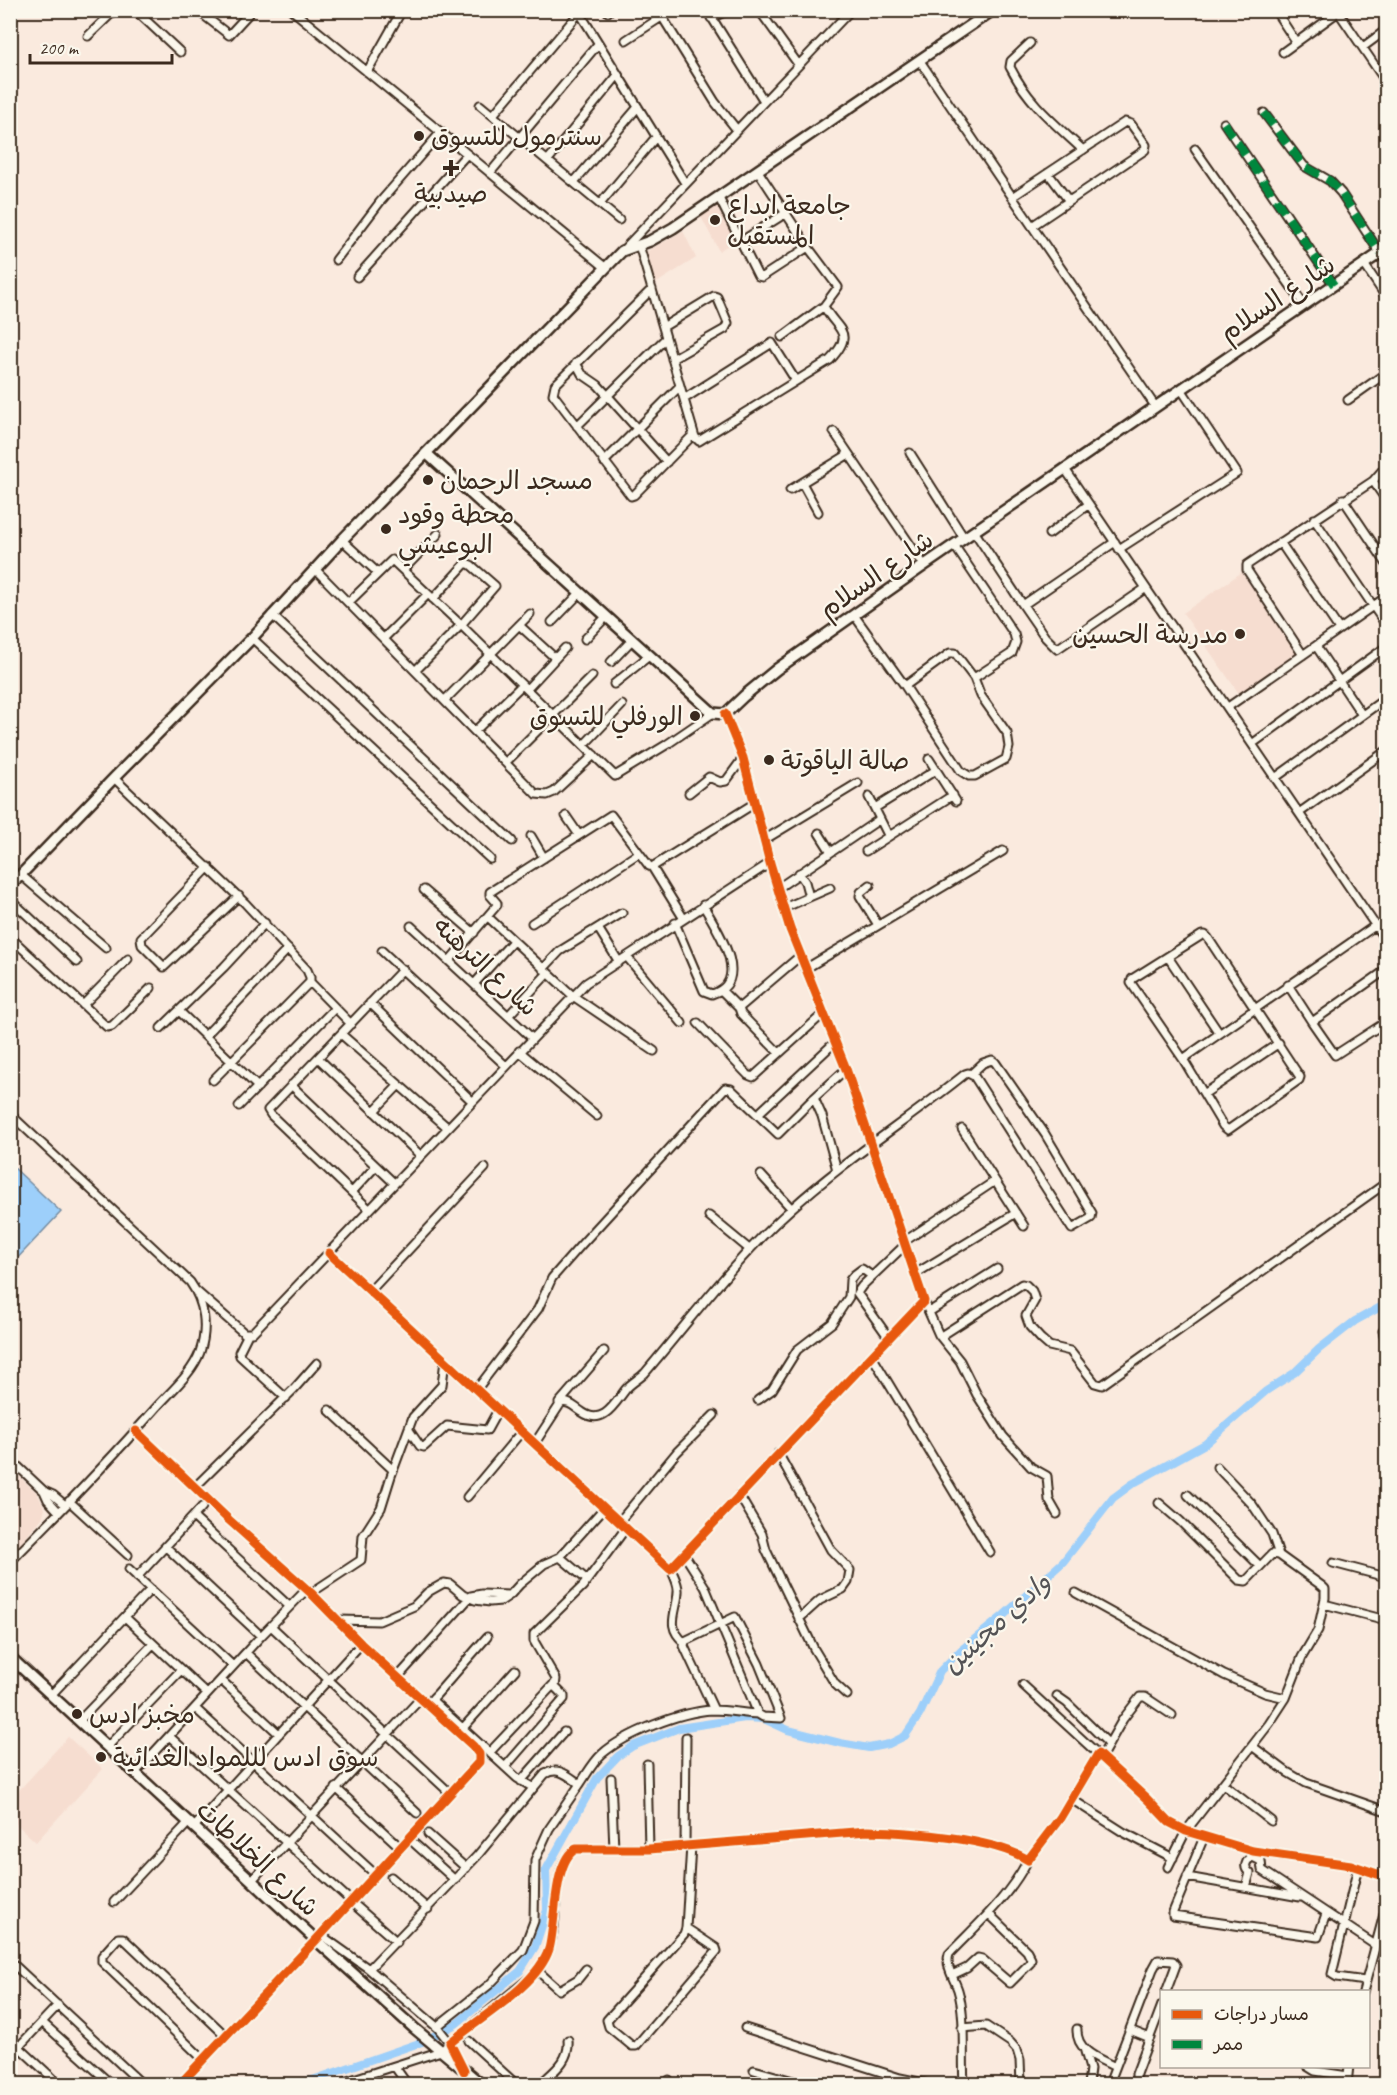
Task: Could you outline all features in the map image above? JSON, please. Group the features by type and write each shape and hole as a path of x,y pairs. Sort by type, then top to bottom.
{"main road":[{"path":"10,886 252,638 342,540 622,251 665,233 719,198 993,10"},
{"name":"شارع السلام","path":"725,714 777,669 924,565 1383,251"},
{"path":"426,453 713,713 725,714"},
{"name":"شارع الخلاطات","path":"10,1657 252,1880 319,1938 429,2042 481,2085"}],"street":[{"path":"88,36 115,10"},
{"path":"135,10 180,52"},
{"path":"197,10 229,35 252,10"},
{"path":"292,10 606,268"},
{"path":"367,72 402,10"},
{"path":"707,10 764,101"},
{"path":"711,18 729,10"},
{"path":"622,251 851,10"},
{"path":"1275,10 1296,42"},
{"path":"1282,52 1339,11 1386,82"},
{"path":"493,115 578,12 685,183"},
{"path":"762,12 798,64"},
{"path":"626,40 661,13 715,102 737,130"},
{"path":"1363,47 1386,30"},
{"path":"1030,43 1011,61 1010,67 1030,100 1083,150"},
{"path":"490,173 598,44"},
{"path":"920,61 1155,406"},
{"path":"548,160 618,75"},
{"path":"480,105 619,220"},
{"path":"574,182 638,107"},
{"path":"1264,113 1304,166 1330,181 1341,193 1383,251"},
{"path":"1012,197 1125,122 1131,124 1146,147 1032,226"},
{"path":"1224,123 1334,285"},
{"path":"336,260 380,202 441,132"},
{"path":"600,204 656,137"},
{"path":"1195,149 1304,305"},
{"path":"357,277 467,154"},
{"path":"758,171 808,247 838,287 824,306 782,338"},
{"path":"1048,173 1069,201"},
{"path":"719,198 760,278 808,247"},
{"path":"740,242 786,213"},
{"path":"639,245 697,440 702,440 830,360 841,347 844,339 842,330 824,306"},
{"path":"1364,264 1386,297"},
{"path":"652,289 576,363 555,386 553,392 555,398 632,496 694,434"},
{"path":"663,327 714,296 717,297 725,312 728,323 725,329 672,359"},
{"path":"577,426 666,338"},
{"path":"684,399 772,343 796,381"},
{"path":"576,363 582,374 608,395 667,462"},
{"path":"1348,400 1386,373"},
{"path":"604,462 680,386"},
{"path":"1119,549 1237,473 1181,389"},
{"path":"834,432 924,565"},
{"path":"910,453 964,538"},
{"path":"790,490 849,454"},
{"path":"1303,654 1246,568 1249,563 1373,481 1386,466"},
{"path":"1065,469 1386,941"},
{"path":"1373,481 1386,500"},
{"path":"802,483 818,512"},
{"path":"1343,499 1386,563"},
{"path":"1049,534 1089,504"},
{"path":"1314,519 1386,625"},
{"path":"975,531 1054,648 1059,649 1146,588"},
{"path":"403,570 438,534"},
{"path":"342,540 378,573"},
{"path":"1023,605 1114,542"},
{"path":"1280,542 1339,629"},
{"path":"954,545 1014,634 1016,642 1011,652 974,678"},
{"path":"349,602 391,560 616,775 713,713"},
{"path":"384,639 466,563 494,585 494,589 461,625 416,670"},
{"path":"315,569 536,794 554,792 594,755"},
{"path":"552,622 580,593"},
{"path":"1228,707 1386,597"},
{"path":"446,700 530,614"},
{"path":"272,615 512,841"},
{"path":"854,615 905,686 961,771 969,776 975,776 1004,761 1009,747 1007,733 981,696 974,678 958,656 952,652 905,686"},
{"path":"585,639 606,617"},
{"path":"519,625 555,658"},
{"path":"252,638 490,859"},
{"path":"611,662 632,640"},
{"path":"1316,646 1362,715"},
{"path":"1252,744 1386,647"},
{"path":"475,731 565,648"},
{"path":"614,684 649,656"},
{"path":"506,762 592,676"},
{"path":"1275,778 1386,698"},
{"path":"584,745 622,705"},
{"path":"725,714 743,758 770,863 800,956 846,1069 924,1301 939,1335 960,1361 977,1395 1003,1436 1031,1467 1047,1476 1049,1500 1057,1514"},
{"path":"1299,813 1386,751"},
{"path":"689,793 709,777 720,782 726,781 743,758"},
{"path":"866,851 888,835 954,798 929,759"},
{"path":"875,808 936,770"},
{"path":"114,778 239,896 307,970 310,982 351,1024"},
{"path":"764,840 858,783"},
{"path":"869,797 888,835"},
{"path":"652,867 754,803"},
{"path":"450,960 497,904 490,892 611,815 639,854 652,867 684,919"},
{"path":"566,816 579,835"},
{"path":"778,888 880,819"},
{"path":"819,833 831,852"},
{"path":"531,836 544,858"},
{"path":"805,969 1003,850"},
{"path":"532,923 639,854"},
{"path":"286,1398 240,1356 248,1334 252,1333 586,983 770,863"},
{"path":"209,867 141,938 142,945 164,967 168,966 239,896"},
{"path":"800,873 809,897"},
{"path":"21,875 106,948"},
{"path":"870,885 861,892 860,896 878,925"},
{"path":"784,908 830,888"},
{"path":"423,890 474,933"},
{"path":"10,899 77,962"},
{"path":"675,923 704,991 712,994 721,990 729,980 732,965 721,936 703,905"},
{"path":"509,1015 560,951 622,913"},
{"path":"488,917 573,996 654,1052"},
{"path":"161,1028 265,924"},
{"path":"1182,1059 1376,925"},
{"name":"شارع الترهنه","path":"411,926 532,1038"},
{"path":"598,928 619,962"},
{"path":"1205,935 1299,1075 1299,1080 1231,1128 1224,1129 1182,1059 1131,983 1132,979 1168,957 1205,935"},
{"path":"10,937 107,1027 110,1028 151,988"},
{"path":"475,983 513,941"},
{"path":"205,1036 288,949"},
{"path":"382,951 506,1066"},
{"path":"739,1008 800,956"},
{"path":"627,957 682,1023"},
{"path":"1168,957 1219,1033"},
{"path":"83,1005 128,959"},
{"path":"369,1209 270,1112 269,1108 403,969"},
{"path":"1312,1022 1386,970"},
{"path":"213,1080 310,982"},
{"path":"1288,985 1335,1055 1386,1022"},
{"path":"721,990 779,1053"},
{"path":"370,1003 472,1101"},
{"path":"239,1106 335,1008"},
{"path":"179,1011 258,1087"},
{"path":"698,1023 751,1077 823,1014"},
{"path":"341,1034 447,1127"},
{"path":"758,1114 834,1042"},
{"path":"1204,1094 1279,1043"},
{"path":"519,1051 597,1116"},
{"path":"318,1058 420,1155"},
{"path":"558,1405 567,1402 588,1416 594,1417 609,1412 628,1388 645,1373 749,1249 792,1208 837,1170 922,1109 965,1074 971,1074 987,1060 995,1062 1045,1134 1092,1213 1091,1218 1072,1229 971,1074"},
{"path":"477,1389 538,1309 552,1278 724,1088 731,1089 778,1134 813,1098 846,1069"},
{"path":"291,1085 394,1183"},
{"path":"374,1111 399,1085"},
{"path":"813,1098 822,1116 837,1170"},
{"path":"10,1114 190,1282 204,1312 205,1322 202,1343 196,1360 136,1431 10,1562"},
{"path":"962,1129 1024,1226"},
{"path":"352,1192 376,1166"},
{"path":"371,1290 484,1168"},
{"path":"761,1175 792,1208"},
{"path":"889,1338 857,1293 905,1242 995,1181"},
{"path":"939,1335 941,1336 1024,1284 1032,1291 1035,1300 1026,1314 1033,1331 1048,1346 1070,1351 1095,1383 1102,1385 1386,1184"},
{"path":"915,1274 1016,1213"},
{"path":"710,1216 749,1249"},
{"path":"329,1253 671,1569 678,1589 673,1627 676,1635 684,1642 714,1710"},
{"path":"758,1400 772,1390 797,1350 832,1323 849,1297 850,1280 854,1275 862,1269 872,1276"},
{"path":"929,1312 997,1269"},
{"path":"196,1291 248,1334"},
{"path":"671,1569 778,1453 924,1301"},
{"path":"1383,1331 1386,1343"},
{"path":"535,1443 570,1388 604,1351"},
{"path":"872,1356 990,1552"},
{"path":"135,1773 289,1606 309,1591 361,1560 363,1536 381,1508 393,1470 414,1418 442,1385 445,1359"},
{"path":"195,1487 286,1398 317,1363"},
{"path":"329,1410 393,1470"},
{"path":"409,1430 420,1446 424,1447 447,1426 487,1430 498,1410"},
{"path":"619,1522 677,1452 714,1415"},
{"path":"136,1431 340,1620 362,1644 473,1746 479,1755 479,1762 376,1875 354,1904 180,2085"},
{"path":"467,1497 522,1431"},
{"path":"778,1453 831,1550 850,1570 843,1590 820,1600 799,1619"},
{"path":"10,1459 44,1491 67,1503 128,1555"},
{"path":"1217,1467 1258,1512 1272,1534 1279,1555"},
{"path":"44,1491 48,1500 59,1512"},
{"path":"1188,1495 1260,1566"},
{"path":"739,1496 762,1534 766,1550 814,1649 835,1684 847,1695"},
{"path":"1159,1503 1239,1580 1246,1581 1272,1554 1279,1555 1322,1586 1326,1592 1318,1630 1302,1657 1287,1698 1186,1831 1168,1867"},
{"path":"137,1577 202,1507"},
{"path":"340,1620 379,1621 414,1606 428,1592 444,1583 450,1584 469,1598 496,1602 510,1595 544,1564 560,1557 604,1508"},
{"path":"193,1517 289,1606"},
{"path":"555,1687 556,1679 533,1637 587,1580 626,1528"},
{"path":"166,1547 261,1635"},
{"path":"684,1554 705,1587 758,1714"},
{"path":"560,1557 587,1580"},
{"path":"1333,1563 1386,1577"},
{"path":"129,1569 233,1666"},
{"path":"51,1695 151,1589"},
{"path":"1076,1593 1224,1675 1265,1692 1287,1698"},
{"path":"398,1677 469,1598"},
{"path":"1324,1604 1386,1620"},
{"path":"125,1617 207,1694"},
{"path":"438,2028 444,2019 489,1985 523,1950 534,1921 535,1860 549,1829 602,1754 621,1741 687,1714 714,1710 781,1718 738,1619 733,1617 687,1638 684,1642"},
{"path":"271,1626 450,1793"},
{"path":"487,1637 434,1698 434,1702 520,1781 532,1787"},
{"path":"79,1721 153,1644"},
{"path":"114,1902 229,1790 362,1644"},
{"path":"246,1653 417,1813"},
{"path":"106,1747 181,1670"},
{"path":"463,1728 515,1670"},
{"path":"221,1680 279,1734"},
{"path":"489,1753 551,1685 555,1687 564,1699 505,1767"},
{"path":"1023,1685 1141,1793 1169,1822 1186,1831 1253,1854 1358,1867 1386,1877"},
{"path":"1057,1696 1109,1744"},
{"path":"964,2085 958,1990 947,1963 949,1954 1015,1884 1028,1860 1060,1818 1123,1719 1140,1697 1155,1703 1172,1715"},
{"path":"252,1880 421,1698"},
{"path":"195,1708 376,1875"},
{"path":"520,1781 564,1732"},
{"path":"1088,1744 1096,1733"},
{"path":"170,1736 397,1942"},
{"path":"686,1737 688,1846 686,1928 683,1936 607,2020 609,2027 632,2046 636,2046 717,1951 716,1948 686,1928"},
{"path":"1252,1746 1306,1783 1386,1811"},
{"path":"647,1764 649,1849"},
{"path":"369,1970 466,1868 545,1774 553,1770 563,1772 580,1784"},
{"path":"611,1778 614,1849"},
{"path":"1223,1784 1271,1821"},
{"path":"336,1788 401,1848"},
{"path":"1076,1802 1123,1832 1173,1858"},
{"path":"338,2085 360,2081 441,2051 538,1971 549,1949 554,1929 557,1884 570,1853 576,1849 649,1849 856,1832 888,1832 965,1840 1017,1854 1028,1860"},
{"path":"429,1834 466,1868"},
{"path":"1204,1837 1173,1916 1318,1937 1326,1914"},
{"path":"415,1844 455,1880"},
{"path":"1253,1854 1261,1861 1262,1870 1375,1945"},
{"path":"1253,1854 1245,1864 1246,1870 1250,1874 1257,1874 1262,1870"},
{"path":"1358,1867 1342,1924 1332,1974 1365,1982"},
{"path":"1246,1887 1250,1874"},
{"path":"391,1877 428,1909"},
{"path":"1187,1877 1303,1898"},
{"path":"1363,1990 1386,1907"},
{"path":"952,1975 967,1968 978,1958 1010,1983 1030,1963 1031,1959 1027,1950 989,1914"},
{"path":"204,2060 102,1962 102,1956 118,1938 123,1938 226,2036"},
{"path":"319,1938 369,1970 438,2028 450,2043 464,2071"},
{"path":"1109,2085 1155,1964 1162,1959 1173,1961 1176,1965 1167,1990"},
{"path":"10,1961 142,2085"},
{"path":"538,1971 559,1990 578,1979 586,1969"},
{"path":"10,2056 58,2006"},
{"path":"1136,2085 1136,2074 1160,2008"},
{"path":"43,2022 111,2085"},
{"path":"962,2028 986,2026 1014,2045 1020,2060 1021,2085"},
{"path":"745,2028 900,2078 929,2085"},
{"path":"1077,2029 1078,2042 1084,2048 1115,2067"},
{"path":"1131,2030 1150,2038"},
{"path":"540,2085 565,2060 568,2053 568,2040"},
{"path":"470,2041 516,2085"},
{"path":"19,2047 59,2085"},
{"path":"1084,2048 1090,2069 1088,2085"},
{"path":"395,2067 407,2085"},
{"path":"1311,2068 1315,2071 1348,2076"},
{"path":"1347,2085 1349,2068"},
{"path":"754,2070 804,2085"},
{"path":"895,2085 900,2078"}],"shaded area":[{"path":"718,204 736,240 719,251 700,215"},
{"path":"683,231 696,258 655,284 646,252"},
{"name":"مدرسة الحسين","path":"1242,572 1297,655 1240,695 1183,613"},
{"path":"11,1469 37,1493 45,1509 42,1518 11,1555"},
{"path":"68,1737 103,1769 36,1842 11,1819 11,1799"}],"water":[{"path":"11,1165 61,1212 10,1265"}],"waterway":[{"name":"وادي مجينين","path":"301,2084 422,2042 456,2024 520,1971 535,1947 547,1910 546,1870 597,1778 618,1756 633,1746 679,1728 745,1718 764,1719 788,1730 869,1748 889,1744 905,1736 920,1714 940,1671 1063,1562 1113,1498 1132,1484 1205,1444 1266,1391 1294,1373 1319,1349 1355,1321 1386,1304"}],"marked path":[{"path":"1264,113 1304,166 1330,181 1341,193 1380,253"},
{"path":"1224,123 1334,285"}],"cycle path":[{"path":"329,1253 670,1569 924,1301 846,1069 790,929 743,758 725,714"},
{"path":"136,1431 229,1520 311,1593 361,1644 479,1754 479,1762 180,2084"},
{"path":"464,2071 450,2043 520,1988 543,1963 549,1949 559,1879 569,1855 576,1849 649,1849 867,1831 973,1841 1013,1852 1028,1860 1060,1818 1098,1754 1169,1822 1186,1831 1253,1851 1351,1865 1386,1877"}],"place":[{"name":"سنترمول للتسوق","path":"419,136"},
{"name":"صيدبية","path":"451,168"},
{"name":"جامعة ابداع المستقبل","path":"715,220"},
{"name":"مسجد الرحمان","path":"428,480"},
{"name":"محطة وقود البوعيشي","path":"386,529"},
{"name":"مدرسة الحسين","path":"1240,634"},
{"name":"الورفلي للتسوق","path":"695,716"},
{"name":"صالة الياقوتة","path":"769,760"},
{"name":"مخبز ادس","path":"77,1714"},
{"name":"سوق ادس لللمواد الغدائية","path":"101,1757"}]}
